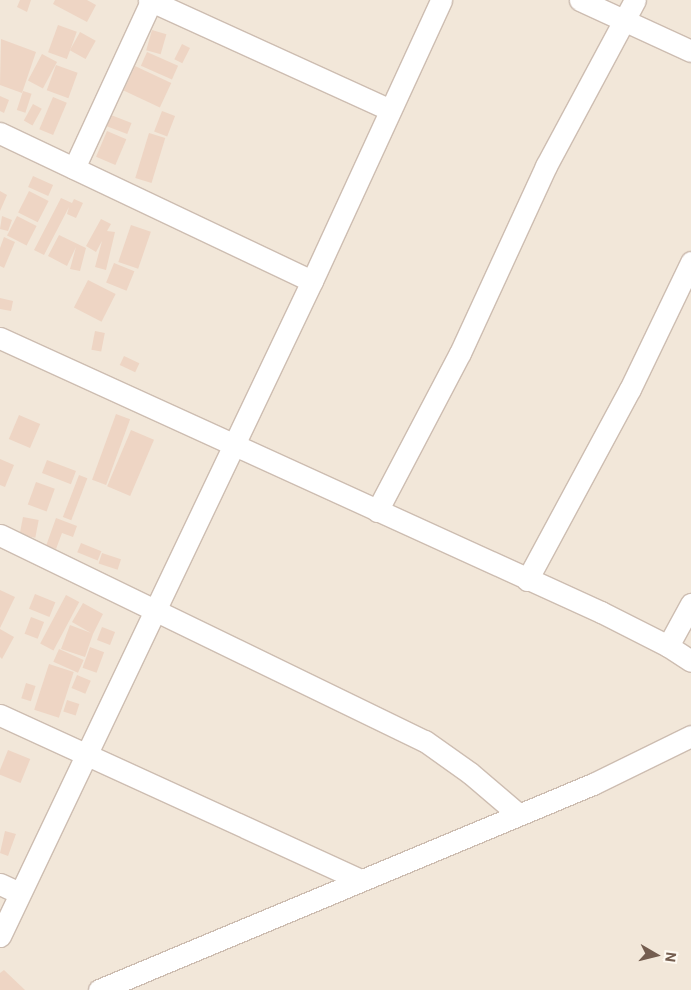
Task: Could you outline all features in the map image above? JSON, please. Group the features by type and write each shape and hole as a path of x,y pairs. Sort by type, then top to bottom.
{"street":[{"path":"74,168 150,0 390,110"},
{"path":"0,936 312,281 441,0"},
{"path":"580,0 691,52"},
{"path":"377,511 460,353 546,166 635,0"},
{"path":"0,133 312,281"},
{"path":"527,580 630,390 691,262"},
{"path":"0,338 527,580 668,646 691,661"},
{"path":"0,535 425,741 470,773 517,813"},
{"path":"668,646 691,604"},
{"path":"0,715 360,880"},
{"path":"99,990 517,813 593,784 691,736"},
{"path":"0,884 20,893"}],"shaded area":[{"path":"0,0 691,0 691,990 0,990"}],"building":[{"path":"20,0 31,0 27,12 17,7"},
{"path":"55,0 87,0 96,5 87,22 53,4"},
{"path":"58,25 77,32 67,59 48,52"},
{"path":"152,30 166,34 161,54 146,50"},
{"path":"80,32 96,41 86,59 70,50"},
{"path":"1,39 36,52 22,93 0,85"},
{"path":"182,44 190,48 182,63 174,59"},
{"path":"147,52 178,66 172,80 141,66"},
{"path":"42,54 57,62 43,88 28,80"},
{"path":"56,65 78,73 68,98 47,90"},
{"path":"135,66 171,83 160,107 124,90"},
{"path":"23,91 32,94 25,113 17,110"},
{"path":"0,96 9,100 4,113 0,111"},
{"path":"53,97 67,103 53,135 39,129"},
{"path":"33,104 42,109 33,125 24,121"},
{"path":"162,111 175,116 167,137 154,132"},
{"path":"111,115 132,123 127,134 107,126"},
{"path":"107,131 126,139 115,165 96,157"},
{"path":"149,133 165,138 152,183 135,178"},
{"path":"33,176 53,185 48,196 28,187"},
{"path":"0,191 7,195 0,211"},
{"path":"29,191 49,201 38,222 18,212"},
{"path":"61,198 72,203 74,199 83,203 76,218 67,214 69,207 44,255 34,250"},
{"path":"2,216 12,220 8,231 0,229"},
{"path":"17,216 37,226 27,246 7,236"},
{"path":"101,219 111,224 107,231 115,232 106,270 95,267 102,241 96,252 86,246"},
{"path":"131,225 151,232 138,269 118,262"},
{"path":"59,235 86,248 80,271 70,269 76,247 67,266 48,256"},
{"path":"4,237 15,242 4,268 0,266 0,248"},
{"path":"114,263 134,271 127,291 106,282"},
{"path":"88,280 116,294 102,322 74,308"},
{"path":"0,298 13,301 11,311 0,309"},
{"path":"95,331 105,333 101,352 91,350"},
{"path":"124,356 139,363 135,372 120,365"},
{"path":"116,414 130,419 106,485 92,480"},
{"path":"19,415 40,424 30,448 9,439"},
{"path":"131,430 154,440 130,496 107,486"},
{"path":"0,459 14,465 5,487 0,485"},
{"path":"47,460 76,471 71,484 42,473"},
{"path":"79,475 87,478 71,520 63,517"},
{"path":"36,482 55,489 47,511 28,505"},
{"path":"23,517 39,520 35,538 20,535"},
{"path":"56,518 77,526 73,537 62,533 56,549 46,546"},
{"path":"81,543 101,551 98,561 77,552"},
{"path":"102,553 121,559 118,570 99,563"},
{"path":"0,590 15,597 0,628"},
{"path":"35,594 55,602 49,617 29,609"},
{"path":"66,595 79,602 53,651 40,644"},
{"path":"83,603 103,614 93,634 85,657 61,649 70,625 91,633 72,622"},
{"path":"31,617 44,622 38,639 25,634"},
{"path":"102,627 115,632 110,645 97,640"},
{"path":"0,629 14,637 2,659 0,657"},
{"path":"90,647 104,652 97,673 82,668"},
{"path":"59,649 84,660 78,673 53,662"},
{"path":"49,664 74,672 59,718 34,710"},
{"path":"77,675 91,681 85,694 72,688"},
{"path":"26,683 36,686 31,701 21,698"},
{"path":"67,700 79,704 76,715 63,711"},
{"path":"8,750 30,759 21,783 0,775 0,770"},
{"path":"5,831 16,834 8,856 0,853"},
{"path":"4,970 25,990 0,990 0,973"}]}
